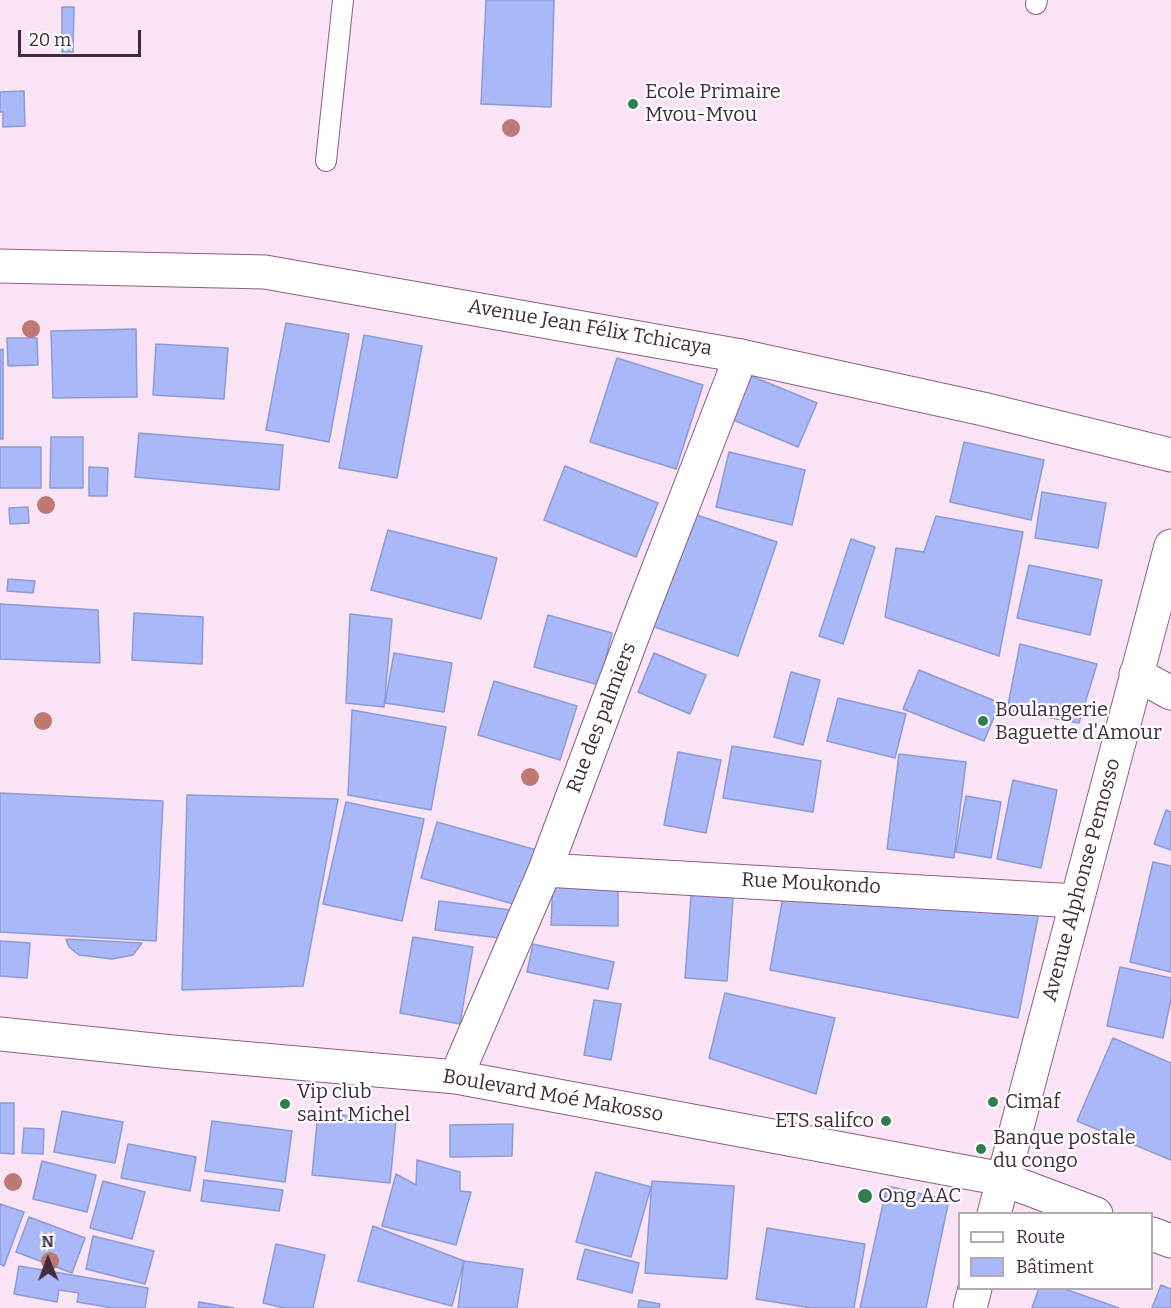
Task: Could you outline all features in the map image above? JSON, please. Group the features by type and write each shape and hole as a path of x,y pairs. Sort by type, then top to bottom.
{"street":[{"name":"Avenue Jean Félix Tchicaya","path":"0,267 265,272 741,356 984,409 1171,455"},
{"name":"Rue des palmiers","path":"456,1077 545,870 741,356"},
{"name":"Avenue Alphonse Pemosso","path":"995,1212 1171,546"},
{"path":"1137,674 1171,693"},
{"name":"Rue Moukondo","path":"545,870 1076,901"},
{"name":"Boulevard Moé Makosso","path":"0,1034 456,1077 1003,1179 1091,1212"},
{"path":"1153,1234 1171,1241"},
{"path":"970,1308 974,1290"}],"lane":[{"path":"326,161 343,0"}],"building":[{"path":"486,0 554,0 551,107 481,104"},
{"path":"62,7 74,7 73,52 62,52"},
{"path":"24,91 25,126 3,127 0,92"},
{"path":"286,323 349,334 329,442 266,430"},
{"path":"136,329 137,397 53,398 51,331"},
{"path":"364,335 422,346 397,478 339,468"},
{"path":"7,338 37,338 38,365 8,366"},
{"path":"156,344 228,348 224,399 153,395"},
{"path":"3,349 3,439 0,439 0,350"},
{"path":"617,358 703,385 676,469 590,442"},
{"path":"744,373 817,403 798,447 726,417"},
{"path":"139,433 283,445 279,490 135,477"},
{"path":"51,437 83,437 83,488 50,488"},
{"path":"964,442 1044,460 1031,520 950,502"},
{"path":"0,447 41,447 41,488 0,488"},
{"path":"729,452 805,470 792,525 716,507"},
{"path":"565,466 658,503 636,557 544,520"},
{"path":"89,467 108,468 107,496 89,496"},
{"path":"1042,492 1106,503 1098,548 1035,538"},
{"path":"28,507 29,523 10,524 9,508"},
{"path":"688,512 777,542 738,656 649,625"},
{"path":"936,516 1023,532 999,656 885,617 896,548 924,552"},
{"path":"388,530 497,558 481,619 371,590"},
{"path":"851,539 875,547 843,644 819,636"},
{"path":"1029,565 1102,580 1090,635 1017,618"},
{"path":"8,579 35,581 33,593 7,591"},
{"path":"0,604 98,610 100,663 0,659"},
{"path":"134,613 203,617 202,664 132,660"},
{"path":"350,614 392,619 384,707 346,703"},
{"path":"548,615 612,633 599,685 534,667"},
{"path":"1020,644 1097,664 1079,723 1007,710"},
{"path":"394,653 452,663 444,712 385,703"},
{"path":"654,653 706,675 690,714 638,692"},
{"path":"919,670 1000,703 984,741 903,709"},
{"path":"791,672 820,680 803,745 774,737"},
{"path":"494,681 577,706 560,760 478,735"},
{"path":"838,698 906,714 895,758 827,741"},
{"path":"352,710 446,727 431,810 348,795"},
{"path":"732,746 821,761 813,812 723,798"},
{"path":"678,752 721,760 706,833 664,825"},
{"path":"899,754 966,762 954,858 887,849"},
{"path":"1013,780 1057,790 1041,868 997,859"},
{"path":"0,793 163,801 156,941 0,932"},
{"path":"187,795 338,799 303,986 182,990"},
{"path":"966,796 1001,802 991,858 956,852"},
{"path":"346,802 424,819 402,921 323,904"},
{"path":"1166,810 1171,812 1171,850 1154,844"},
{"path":"437,822 540,851 524,907 421,878"},
{"path":"1153,862 1171,866 1171,972 1130,962"},
{"path":"553,881 618,883 618,926 551,925"},
{"path":"692,883 734,885 727,981 685,978"},
{"path":"784,891 1039,912 1018,1018 770,970"},
{"path":"439,901 511,910 507,939 435,930"},
{"path":"413,937 473,947 460,1024 400,1013"},
{"path":"66,939 142,943 133,955 112,959 79,955 69,947"},
{"path":"0,941 30,943 27,978 0,976"},
{"path":"533,944 614,962 608,989 527,972"},
{"path":"1120,967 1171,978 1171,999 1163,1038 1107,1026"},
{"path":"725,993 835,1018 816,1094 709,1058"},
{"path":"594,1000 621,1004 611,1060 584,1055"},
{"path":"1113,1038 1171,1063 1171,1160 1077,1121"},
{"path":"0,1103 14,1103 14,1154 0,1153"},
{"path":"62,1111 123,1122 115,1163 54,1152"},
{"path":"318,1113 396,1120 390,1183 312,1175"},
{"path":"212,1121 292,1131 285,1182 205,1171"},
{"path":"513,1124 512,1156 450,1157 450,1125"},
{"path":"24,1128 44,1129 43,1154 22,1153"},
{"path":"128,1144 196,1157 190,1191 121,1178"},
{"path":"417,1160 460,1172 460,1191 471,1192 456,1245 382,1226 396,1174 416,1185"},
{"path":"42,1161 96,1175 87,1212 33,1199"},
{"path":"596,1172 651,1187 631,1257 576,1242"},
{"path":"204,1180 283,1190 279,1211 201,1201"},
{"path":"103,1181 145,1192 132,1239 90,1228"},
{"path":"652,1181 734,1186 727,1279 645,1273"},
{"path":"887,1186 949,1200 926,1308 860,1308"},
{"path":"0,1204 24,1212 4,1266 0,1264"},
{"path":"29,1217 85,1238 72,1273 16,1252"},
{"path":"373,1226 464,1261 452,1306 358,1281"},
{"path":"767,1228 865,1244 854,1308 811,1308 756,1299"},
{"path":"93,1236 154,1251 145,1284 86,1269"},
{"path":"276,1244 325,1255 313,1308 284,1308 263,1303"},
{"path":"585,1249 639,1263 632,1293 577,1279"},
{"path":"464,1261 523,1269 517,1308 458,1308"},
{"path":"19,1266 148,1288 145,1308 113,1308 77,1302 79,1293 59,1290 57,1302 14,1294"},
{"path":"1161,1285 1171,1289 1171,1308 1152,1308"},
{"path":"1038,1290 1068,1290 1119,1308 1032,1308"},
{"path":"639,1300 660,1304 659,1308 638,1308"},
{"path":"199,1302 234,1308 198,1308"}],"place":[{"name":"Ecole Primaire Mvou-Mvou","path":"633,104"},
{"name":"Boulangerie Baguette d'Amour","path":"983,721"},
{"name":"Cimaf","path":"993,1102"},
{"name":"Vip club saint Michel","path":"285,1104"},
{"name":"ETS salifco","path":"886,1121"},
{"name":"Banque postale du congo","path":"981,1149"},
{"name":"Ong AAC","path":"865,1196"}]}
